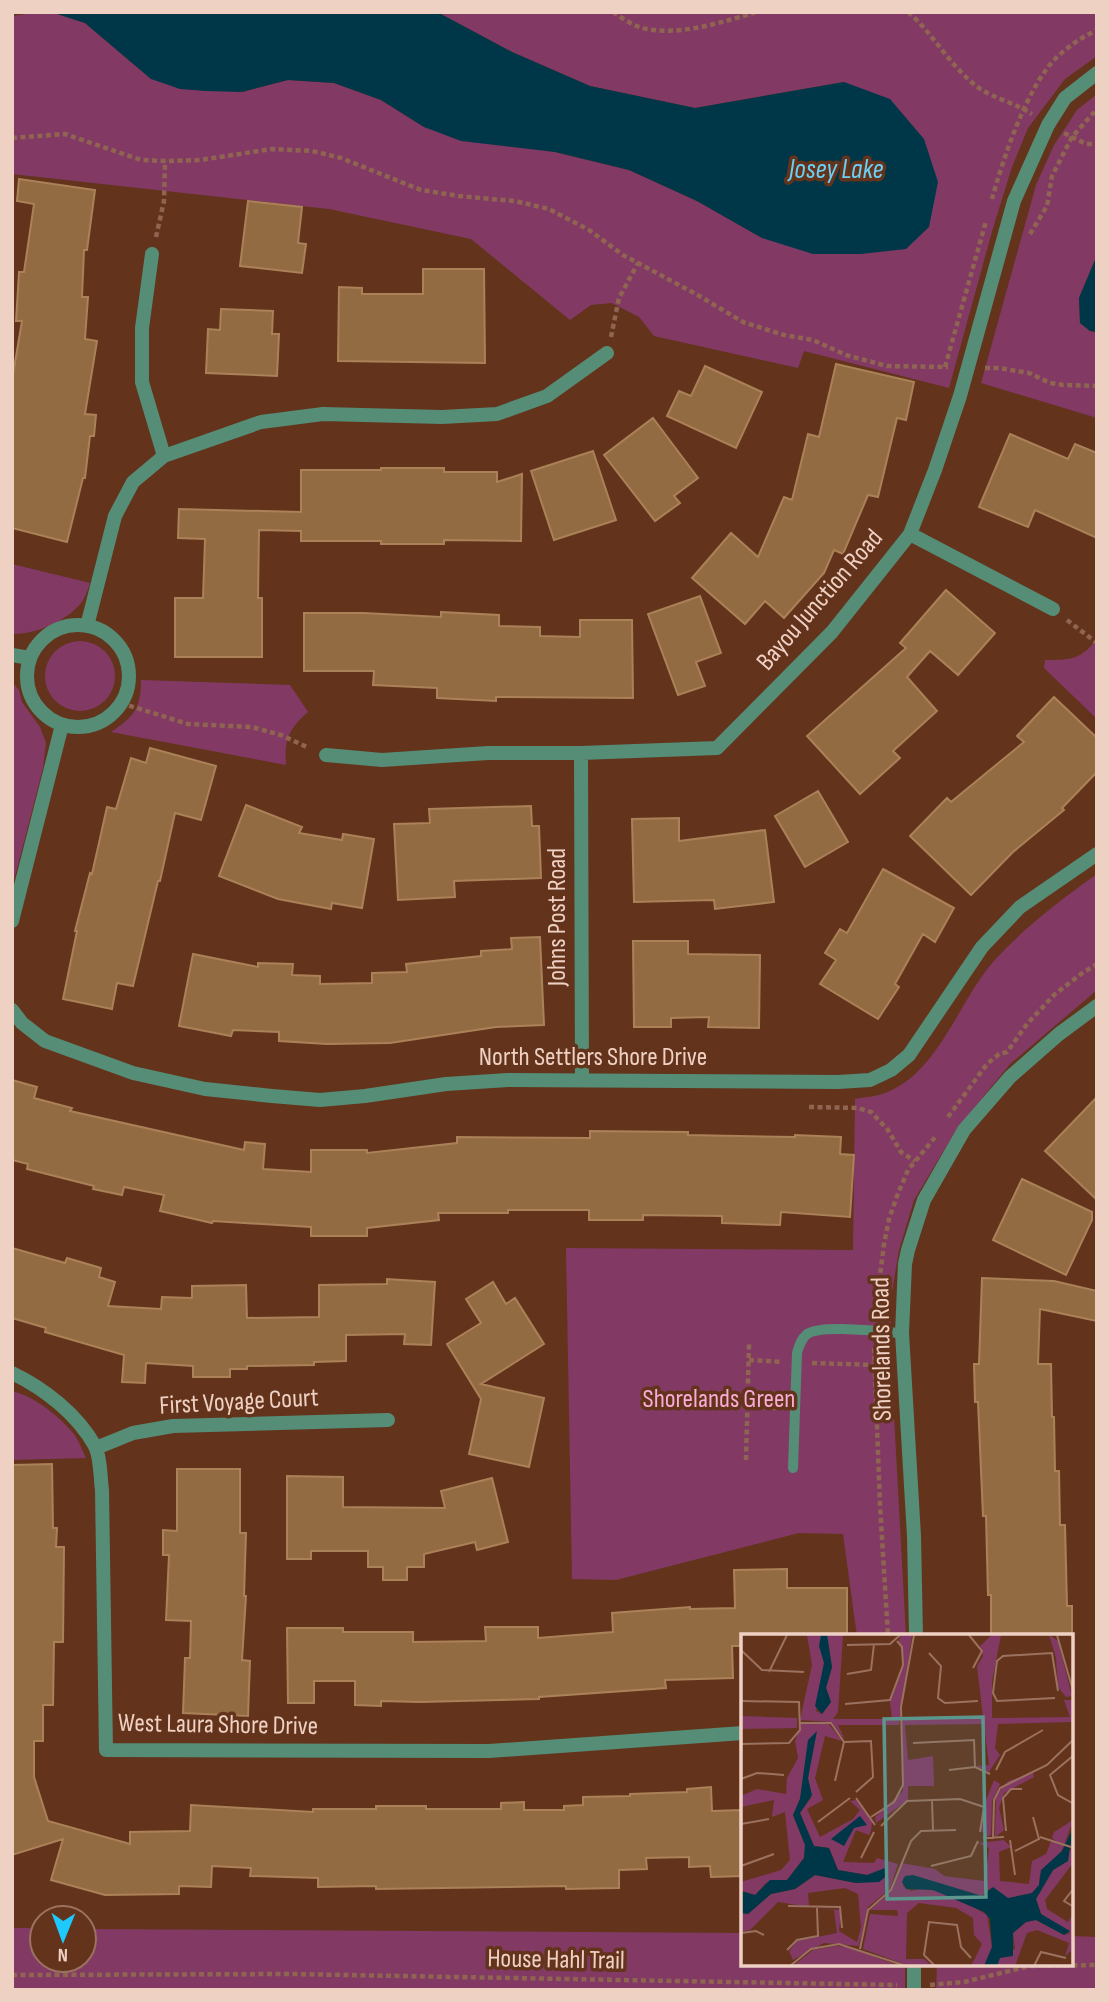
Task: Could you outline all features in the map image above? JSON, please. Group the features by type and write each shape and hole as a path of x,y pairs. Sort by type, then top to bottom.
{"street":[{"name":"Bayou Junction Road","path":"326,755 383,760 488,752 581,753 717,748 832,632 909,534 935,470 960,396 1014,201 1048,125 1065,98 1097,73"},
{"path":"152,254 142,328 142,382 164,456"},
{"path":"87,626 115,516 133,482 164,456 261,422 323,414 443,417 497,414 547,396 607,353"},
{"path":"909,534 1053,609"},
{"path":"87,626 112,639 124,654 129,673 127,692 117,709 99,723 82,727 62,725 43,714 30,696 26,677 30,658 41,640 58,629 87,626"},
{"path":"12,655 30,658"},
{"path":"12,921 62,725"},
{"name":"Johns Post Road","path":"581,753 582,1080"},
{"name":"North Settlers Shore Drive","path":"12,1010 22,1023 45,1041 133,1073 205,1089 320,1100 446,1084 508,1080 870,1080 891,1070 909,1055 982,947 1020,906 1097,854"},
{"name":"Shorelands Road","path":"916,1634 914,1536 902,1333 908,1250 924,1200 964,1130 1010,1077 1059,1034 1097,1006"},
{"name":"West Laura Shore Drive","path":"12,1373 46,1393 74,1416 96,1448 103,1490 106,1750 489,1751 741,1733"},
{"name":"First Voyage Court","path":"96,1448 133,1433 173,1426 388,1420"},
{"path":"914,1967 914,1987"}],"lane":[{"path":"793,1468 799,1345 809,1333 827,1329 902,1333"}],"path":[{"path":"613,12 641,28 659,30 692,29 757,12"},
{"path":"908,12 962,73 979,88 1024,109 1048,125 1086,144 1097,144"},
{"path":"1030,234 1047,206 1052,176 1072,137 1097,109"},
{"path":"12,138 65,134 141,160 165,162 200,160 272,149 312,151 341,158 421,190 515,201 549,209 580,225 623,255 743,322 784,335 813,340 846,355 887,366 999,368 1029,373 1050,383 1097,386"},
{"path":"152,254 164,201 165,162"},
{"path":"607,353 619,298 638,263"},
{"path":"1053,609 1097,643"},
{"path":"121,704 188,723 253,727 281,735 326,755"},
{"path":"809,1107 858,1108 871,1112 888,1130 901,1152 915,1161"},
{"path":"746,1460 749,1344"},
{"path":"747,1407 795,1408"},
{"name":"House Hahl Trail","path":"1074,1965 1097,1965"},
{"name":"House Hahl Trail","path":"12,1975 292,1974 914,1987 964,1982 1026,1967"}],"green space":[{"path":"51,12 85,23 151,79 242,92 288,80 334,83 381,100 424,127 555,152 629,170 697,201 762,238 844,82 695,108 590,86 512,52 439,13 429,12 1097,12 1097,56 1065,79 1028,128 1012,167 993,228 949,388 804,351 798,368 654,336 639,317 612,303 591,305 570,320 471,239 329,209 12,174 12,16"},
{"path":"1097,94 1097,255 1079,298 1080,323 1090,331 1097,332 1097,418 981,383 1036,185 1054,145 1077,110"},
{"path":"12,564 90,583 82,601 67,616 41,629 12,634"},
{"path":"1097,638 1097,719 1044,668 1045,660 1062,660 1081,655"},
{"path":"80,641 105,651 115,676 105,701 80,711 55,701 45,676 55,651"},
{"path":"141,680 290,685 308,712 289,735 286,765 111,732 135,711 140,698"},
{"path":"12,682 40,727 46,743 43,768 12,888"},
{"name":"Shorelands Green","path":"1097,874 1097,990 1010,1064 956,1130 914,1200 899,1250 891,1298 891,1361 906,1634 857,1634 843,1534 799,1533 616,1580 572,1579 566,1248 853,1250 855,1099 882,1094 901,1085 918,1071 933,1055 981,977 994,961 1069,894"},
{"path":"12,1391 37,1402 60,1420 75,1436 86,1458 12,1460"},
{"path":"12,1928 28,1928 28,1974 98,1974 98,1929 741,1933 741,1967 905,1967 905,1990 12,1990"},
{"path":"1074,1936 1097,1937 1097,1990 936,1990 937,1967 1074,1967"}],"water":[{"name":"Josey Lake","path":"51,12 439,13 512,52 590,86 695,108 844,82 890,99 924,139 938,182 929,227 906,249 861,254 813,254 762,238 697,201 629,170 555,152 461,141 424,127 381,100 334,83 288,80 242,92 180,89 151,79 85,23"},
{"path":"1097,255 1097,332 1090,331 1080,323 1079,298"}],"building":[{"path":"19,179 95,190 87,250 84,250 82,297 88,297 85,339 97,341 85,414 96,415 94,436 90,436 85,478 67,542 12,528 12,380 22,321 16,321 19,272 24,272 34,204 17,201"},
{"path":"248,201 302,207 298,243 306,244 302,273 240,266"},
{"path":"423,269 484,269 485,363 338,361 339,287 362,288 362,294 423,294"},
{"path":"221,309 273,311 272,334 279,334 277,376 206,373 208,329 220,330"},
{"path":"836,364 914,382 906,420 897,418 878,497 868,495 843,554 834,550 824,573 784,618 765,601 745,624 692,578 731,533 758,557 784,497 792,500 808,434 819,437"},
{"path":"705,366 762,392 736,448 667,416 679,391 691,396"},
{"path":"653,418 698,478 674,496 680,503 655,521 604,455"},
{"path":"1010,434 1068,459 1075,444 1097,453 1097,538 1035,510 1028,527 979,507"},
{"path":"593,451 616,520 554,540 531,471"},
{"path":"444,468 444,472 497,472 497,482 522,474 521,541 444,540 444,544 381,544 381,541 301,541 301,531 259,530 258,598 262,598 262,657 175,657 175,598 203,598 205,539 178,538 179,509 301,512 301,470"},
{"path":"946,590 995,633 958,675 930,651 907,677 937,711 893,751 900,758 860,794 807,736 906,648 900,643"},
{"path":"700,596 721,653 696,662 705,686 678,695 648,614"},
{"path":"441,612 499,615 499,626 540,627 540,636 580,637 580,620 632,620 633,698 496,697 496,701 437,698 437,688 373,685 374,671 304,671 304,613 441,617"},
{"path":"1054,697 1097,738 1097,772 1062,808 1064,810 1013,852 971,895 910,836 947,798 951,802 1024,742 1017,736"},
{"path":"150,748 216,766 201,820 175,813 133,986 117,983 112,1009 63,999 75,931 90,873 92,874 107,807 116,809 131,758 146,763"},
{"path":"818,791 848,842 805,867 775,816"},
{"path":"246,805 302,827 299,833 342,840 343,834 374,839 362,908 332,903 331,909 278,899 219,876"},
{"path":"531,806 532,826 539,826 541,878 454,881 455,897 398,900 394,824 430,823 429,809"},
{"path":"679,818 679,841 765,830 774,902 715,909 714,900 634,902 632,819"},
{"path":"883,869 954,908 935,942 923,934 895,984 899,987 878,1019 820,984 836,960 825,953 840,929 847,933"},
{"path":"540,937 544,1025 496,1027 390,1043 327,1044 279,1041 279,1032 233,1030 231,1036 179,1026 193,954 258,967 258,963 293,964 292,975 320,976 320,984 372,983 372,973 407,972 406,964 481,956 481,951 512,949 511,938"},
{"path":"633,941 688,941 688,954 760,955 759,1028 708,1027 709,1017 671,1018 671,1027 634,1027"},
{"path":"12,1080 37,1087 34,1098 72,1108 70,1111 244,1150 245,1142 265,1144 263,1169 311,1172 311,1150 367,1150 367,1153 457,1143 457,1137 590,1138 590,1131 841,1137 840,1154 854,1155 850,1217 781,1212 780,1225 722,1223 722,1216 643,1215 643,1220 589,1220 589,1210 508,1210 508,1213 438,1213 439,1220 367,1228 367,1236 311,1236 311,1227 212,1223 160,1211 164,1195 124,1187 122,1195 93,1189 94,1186 27,1169 28,1164 12,1160"},
{"path":"1097,1097 1097,1200 1045,1151"},
{"path":"1022,1179 1092,1212 1092,1220 1066,1275 993,1240"},
{"path":"12,1248 65,1263 67,1258 101,1268 99,1277 115,1282 108,1306 161,1309 162,1297 192,1298 192,1286 246,1285 247,1318 319,1317 319,1285 387,1284 387,1279 435,1282 431,1345 404,1344 405,1334 346,1335 346,1361 314,1362 314,1365 247,1366 247,1369 230,1369 230,1377 193,1377 193,1366 146,1363 145,1383 122,1382 124,1355 45,1332 46,1328 12,1318"},
{"path":"982,1278 1054,1281 1097,1291 1097,1321 1040,1309 1038,1364 1051,1364 1055,1471 1059,1471 1060,1525 1065,1525 1067,1606 1072,1606 1072,1634 991,1634 986,1516 983,1516 978,1402 975,1402 974,1364 979,1364"},
{"path":"493,1282 506,1304 515,1298 544,1344 481,1384 544,1398 529,1467 469,1454 481,1399 447,1344 481,1323 466,1299"},
{"path":"52,1464 53,1528 57,1528 56,1547 64,1547 63,1642 54,1642 53,1705 43,1705 43,1741 34,1741 34,1777 48,1821 130,1844 130,1832 190,1831 191,1805 313,1812 313,1809 376,1809 376,1806 501,1809 501,1803 524,1802 524,1810 564,1810 564,1806 583,1805 583,1797 687,1792 687,1789 711,1787 712,1811 741,1810 741,1876 711,1877 710,1866 689,1867 689,1857 646,1858 647,1869 619,1870 619,1888 318,1887 318,1878 250,1876 251,1868 212,1866 211,1887 179,1886 179,1894 105,1895 51,1880 63,1839 12,1855 12,1465"},
{"path":"177,1469 240,1469 240,1533 246,1533 242,1660 250,1661 248,1716 183,1713 185,1658 190,1658 191,1621 166,1620 169,1555 163,1555 163,1530 177,1531"},
{"path":"287,1476 343,1477 343,1507 445,1508 441,1491 492,1478 508,1542 477,1550 475,1542 424,1554 424,1567 407,1567 407,1580 383,1580 383,1567 368,1567 368,1551 311,1551 311,1559 287,1559"},
{"path":"787,1569 787,1588 847,1588 847,1634 741,1634 741,1646 732,1646 733,1678 665,1680 666,1688 539,1699 381,1701 381,1706 355,1705 355,1681 314,1681 314,1703 288,1703 287,1628 343,1628 343,1632 413,1632 413,1642 486,1641 485,1627 538,1627 538,1638 613,1632 612,1613 690,1607 735,1608 734,1570"}]}
